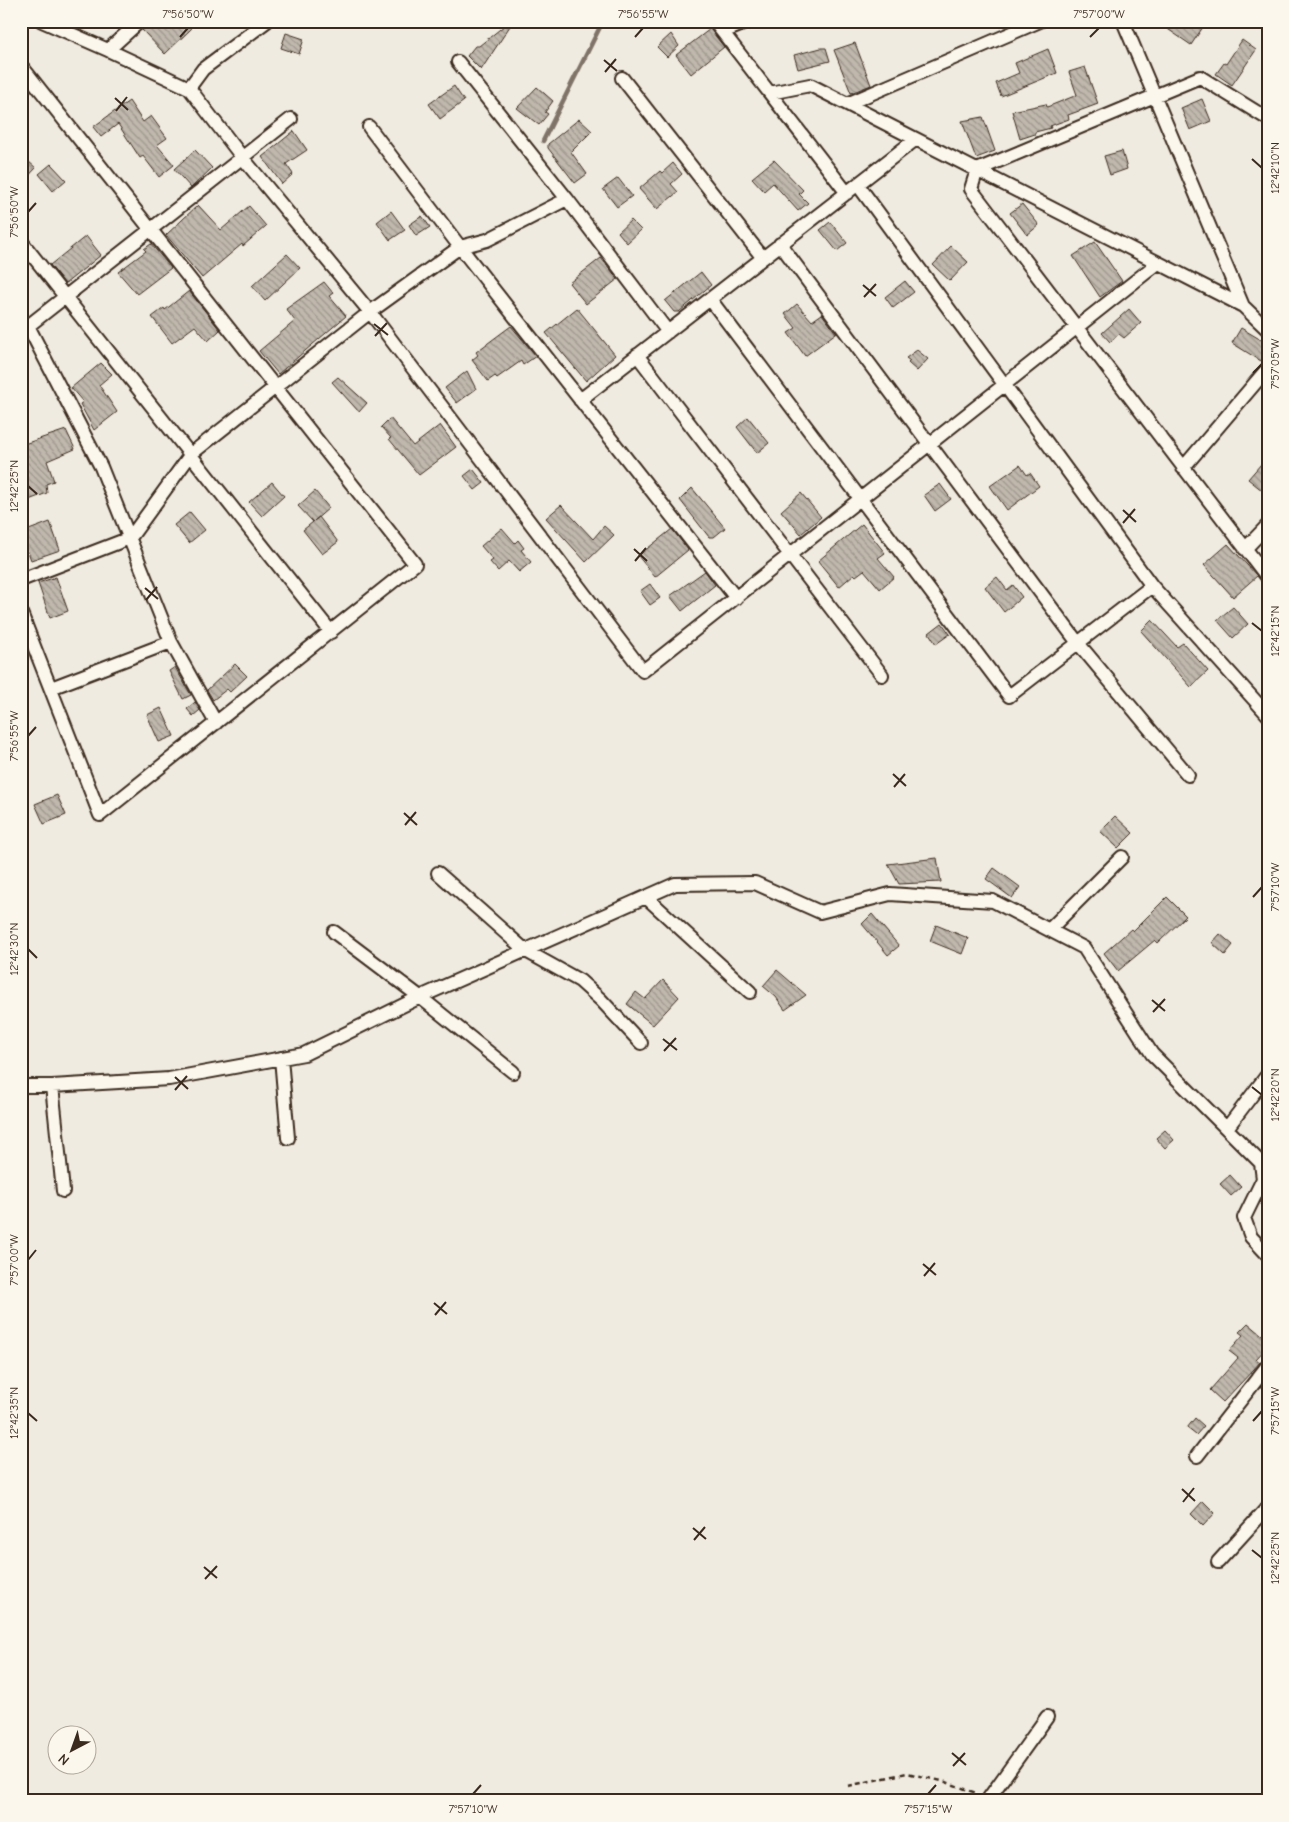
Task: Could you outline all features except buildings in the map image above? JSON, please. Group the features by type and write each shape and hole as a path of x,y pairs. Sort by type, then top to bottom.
{"street":[{"path":"42,21 189,88 242,157 370,312 643,671 1158,263"},
{"path":"108,50 140,21"},
{"path":"189,88 203,69 267,21"},
{"path":"714,21 847,193"},
{"path":"723,32 750,21"},
{"path":"847,104 1040,21"},
{"path":"1123,21 1244,306"},
{"path":"458,62 567,199 668,332"},
{"path":"21,613 100,815 415,564 22,65"},
{"path":"1268,119 1200,77 977,170 971,189 1268,578"},
{"path":"622,78 763,258"},
{"path":"770,93 810,85 1244,306 1268,330"},
{"path":"216,723 171,642 101,467 25,329 291,119"},
{"path":"369,127 460,247 736,598"},
{"path":"580,400 916,139"},
{"path":"858,185 1152,586 1268,714"},
{"path":"21,580 130,538 191,454 370,312 460,247 487,240 567,199"},
{"path":"21,240 331,632"},
{"path":"780,244 1078,643 1188,775"},
{"path":"710,299 1009,696 1152,586"},
{"path":"637,355 882,675"},
{"path":"1184,468 1268,368"},
{"path":"1245,549 1268,525"},
{"path":"51,688 171,642"},
{"path":"1049,930 1122,857"},
{"path":"438,874 526,951 580,981 601,1000 641,1043"},
{"path":"21,1086 169,1079 304,1054 420,996 647,898 675,884 755,883 820,912 890,894 993,901 1084,948 1152,1054 1261,1163 1263,1179 1244,1218 1251,1237 1268,1255"},
{"path":"647,898 750,992"},
{"path":"334,932 420,996 513,1072"},
{"path":"281,1058 288,1138"},
{"path":"1227,1128 1268,1074"},
{"path":"52,1086 63,1191"},
{"path":"1197,1456 1268,1365"},
{"path":"1218,1562 1268,1507"},
{"path":"989,1799 1047,1717"}],"path":[{"path":"848,1786 907,1773 946,1782 989,1799"}],"waterway":[{"path":"543,141 603,21"}]}
